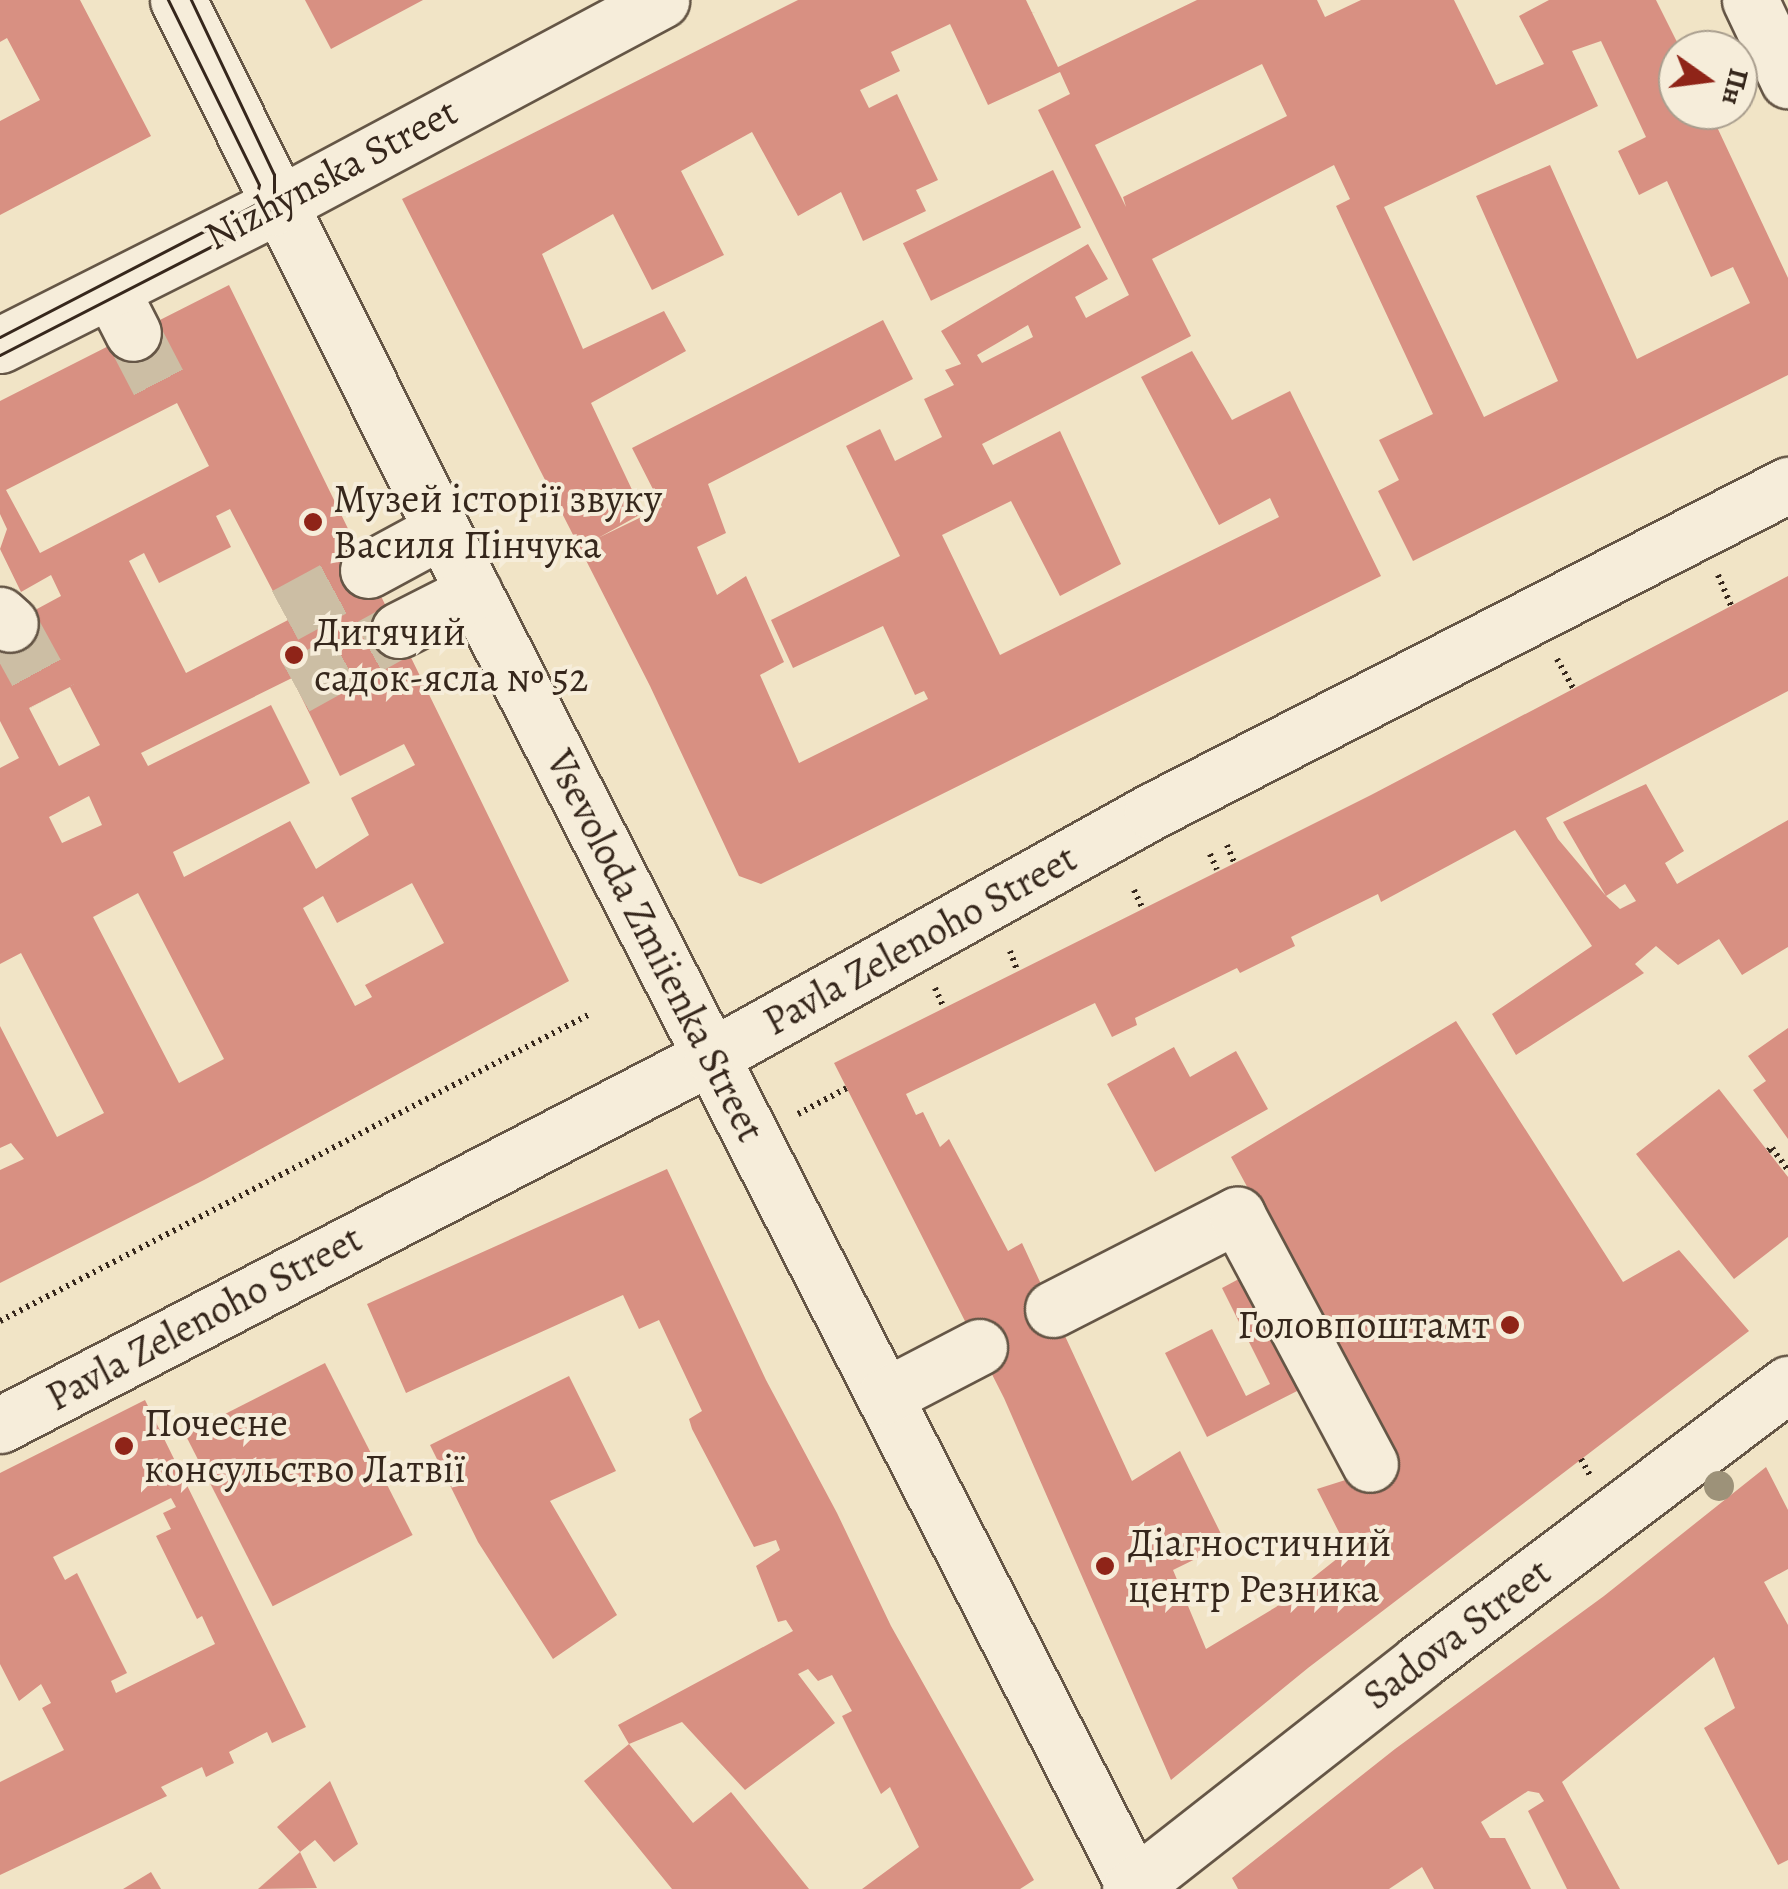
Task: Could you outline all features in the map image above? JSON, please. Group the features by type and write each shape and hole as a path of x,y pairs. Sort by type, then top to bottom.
{"street":[{"name":"Vsevoloda Zmiienka Street","path":"178,0 442,530 1134,1888"},
{"name":"Nizhynska Street","path":"0,345 122,311 278,204 661,0"},
{"path":"1750,0 1788,80"},
{"name":"Pavla Zelenoho Street","path":"0,1425 712,1056 1152,810 1788,485"},
{"path":"368,570 442,530"},
{"path":"399,630 474,592"},
{"path":"1053,1310 1237,1215 1370,1464"},
{"path":"885,1396 980,1347"},
{"name":"Sadova Street","path":"1134,1888 1419,1662 1788,1384"}],"path":[{"path":"1718,575 1730,606"},
{"path":"1556,659 1573,688"},
{"path":"1227,846 1234,862"},
{"path":"1210,854 1218,870"},
{"path":"1134,890 1142,908"},
{"path":"1010,952 1018,970"},
{"path":"935,988 944,1008"},
{"path":"0,1320 590,1014"},
{"path":"798,1114 847,1088"},
{"path":"1768,1151 1772,1148 1788,1170"}],"building":[{"path":"0,0 80,0 151,136 0,215 0,121 40,100 7,38 0,42"},
{"path":"305,0 423,0 331,49"},
{"path":"798,0 1026,0 1058,67 1197,0 1317,0 1325,17 1361,0 1454,0 1496,85 1544,64 1519,16 1549,0 1656,0 1671,30 1658,30 1658,130 1718,130 1788,278 1788,375 1413,561 1378,491 1399,480 1379,440 1433,414 1336,206 1350,199 1334,165 1152,259 1191,336 982,444 993,465 1060,431 1121,564 1060,596 1011,501 942,535 1000,655 1279,517 1270,498 1219,525 1141,377 1192,351 1232,420 1290,391 1381,576 761,884 739,876 650,686 402,199","holes":["950,24 988,105 1060,72 1070,94 1038,110 1129,295 1086,318 1075,297 1108,279 1088,244 941,331 961,364 945,370 954,385 924,399 942,437 895,461 880,429 846,446 900,556 771,620 793,668 883,626 915,695 924,691 928,699 799,763 760,675 784,662 746,576 717,595 697,547 726,533 708,484 913,379 883,320 632,448 662,507 598,538 643,513 591,403 686,351 664,311 583,349 542,254 613,214 652,290 724,255 681,171 752,132 798,216 841,192 863,241 926,211 916,190 938,180 897,94 869,108 860,90 900,71 891,52","1601,41 1646,137 1618,151 1639,195 1667,181 1711,277 1733,267 1750,303 1637,359 1550,165 1476,196 1558,381 1484,417 1384,207 1598,106 1572,51","1262,64 1287,116 1123,197 1126,207 1095,145","1028,325 1033,337 982,363 977,355"]},
{"path":"1053,170 1081,228 931,301 903,243"},
{"path":"229,285 569,981 204,1180 0,1283 0,1170 24,1159 11,1143 0,1148 0,1026 57,1137 104,1113 21,953 0,964 0,768 19,758 0,721 0,629 61,596 51,575 21,592 0,549 7,529 0,514 0,401","holes":["177,403 209,466 40,553 6,490","230,509 288,620 186,673 129,561 144,553 159,583 231,547 216,516","292,678 340,776 404,744 415,765 351,798 369,835 316,869 290,821 184,877 173,852 310,783 271,705 148,766 141,753","70,687 100,745 59,766 29,708","89,796 102,825 62,843 49,817","412,883 444,943 365,985 372,997 355,1006 303,908 323,896 337,923","138,893 224,1059 179,1083 93,917"]},
{"path":"1788,576 1788,691 1546,818 1558,839 1606,896 1563,822 1646,784 1684,851 1665,863 1677,884 1788,820 1788,947 1742,975 1719,939 1678,965 1656,946 1635,964 1644,973 1516,1055 1492,1014 1592,946 1515,830 1381,902 1378,894 1291,937 1295,946 1240,973 1237,968 1135,1018 1137,1025 1112,1037 1095,1003 906,1094 916,1115 923,1112 940,1147 949,1139 1008,1251 1022,1243 1132,1481 1180,1451 1226,1544 1173,1570 1206,1649 1276,1607 1348,1550 1317,1489 1358,1476 1388,1447 1231,1157 1456,1021 1623,1282 1679,1250 1749,1331 1308,1668 1171,1780 1004,1398 834,1063 1371,795","holes":["1625,884 1636,901 1620,909 1606,896"]},
{"path":"1788,1028 1788,1139 1753,1090 1766,1081 1748,1056"},
{"path":"1174,1047 1190,1077 1236,1051 1268,1109 1155,1172 1107,1084"},
{"path":"1719,1089 1788,1177 1788,1237 1734,1279 1636,1154"},
{"path":"667,1169 766,1380 837,1513 891,1626 1034,1880 1020,1889 862,1889 919,1847 890,1787 881,1794 842,1716 852,1711 832,1675 818,1681 808,1669 798,1674 835,1723 745,1790 682,1722 629,1744 618,1725 793,1631 786,1620 778,1622 756,1566 780,1550 776,1540 754,1547 692,1429 689,1419 702,1411 659,1320 639,1329 623,1295 406,1393 367,1304"},
{"path":"1250,1273 1307,1386 1207,1437 1165,1353 1212,1329 1246,1396 1270,1384 1222,1288"},
{"path":"325,1363 413,1535 273,1606 185,1434"},
{"path":"569,1376 616,1471 550,1501 617,1615 553,1659 478,1542 430,1445"},
{"path":"145,1400 306,1727 272,1743 267,1732 229,1752 234,1763 206,1777 202,1767 161,1787 167,1796 0,1875 0,1782 64,1750 42,1708 51,1703 41,1684 19,1701 0,1664 0,1473","holes":["171,1498 176,1507 163,1513 171,1529 156,1536 197,1619 202,1616 215,1644 116,1693 111,1681 127,1673 77,1573 65,1580 53,1557"]},
{"path":"1766,1467 1788,1510 1788,1569 1764,1582 1788,1625 1788,1860 1778,1865 1704,1728 1735,1708 1714,1657 1562,1782 1620,1889 1567,1889 1528,1811 1544,1801 1539,1793 1528,1791 1481,1822 1490,1838 1505,1838 1531,1889 1434,1889 1422,1867 1389,1889 1238,1889 1232,1878 1395,1749 1604,1596"},
{"path":"629,1744 693,1823 731,1792 809,1889 672,1889 584,1781"},
{"path":"330,1781 358,1844 334,1862 315,1840 300,1852 277,1827"},
{"path":"300,1852 317,1888 258,1889"},
{"path":"151,1872 161,1889 123,1889"}],"tunnel":[{"path":"133,333 171,406"},
{"path":"285,615 368,570"},
{"path":"10,624 50,697"},
{"path":"296,687 399,630"}],"tram line":[{"path":"0,337 255,205 259,185 168,0"},
{"path":"0,355 255,224 274,207 274,175 191,0"}],"place":[{"name":"Музей історії звуку Василя Пінчука","path":"313,522"},
{"name":"Дитячий садок-ясла № 52","path":"294,655"},
{"name":"Головпоштамт","path":"1510,1325"},
{"name":"Почесне консульство Латвії","path":"124,1446"},
{"name":"Діагностичний центр Резника","path":"1105,1566"}]}
